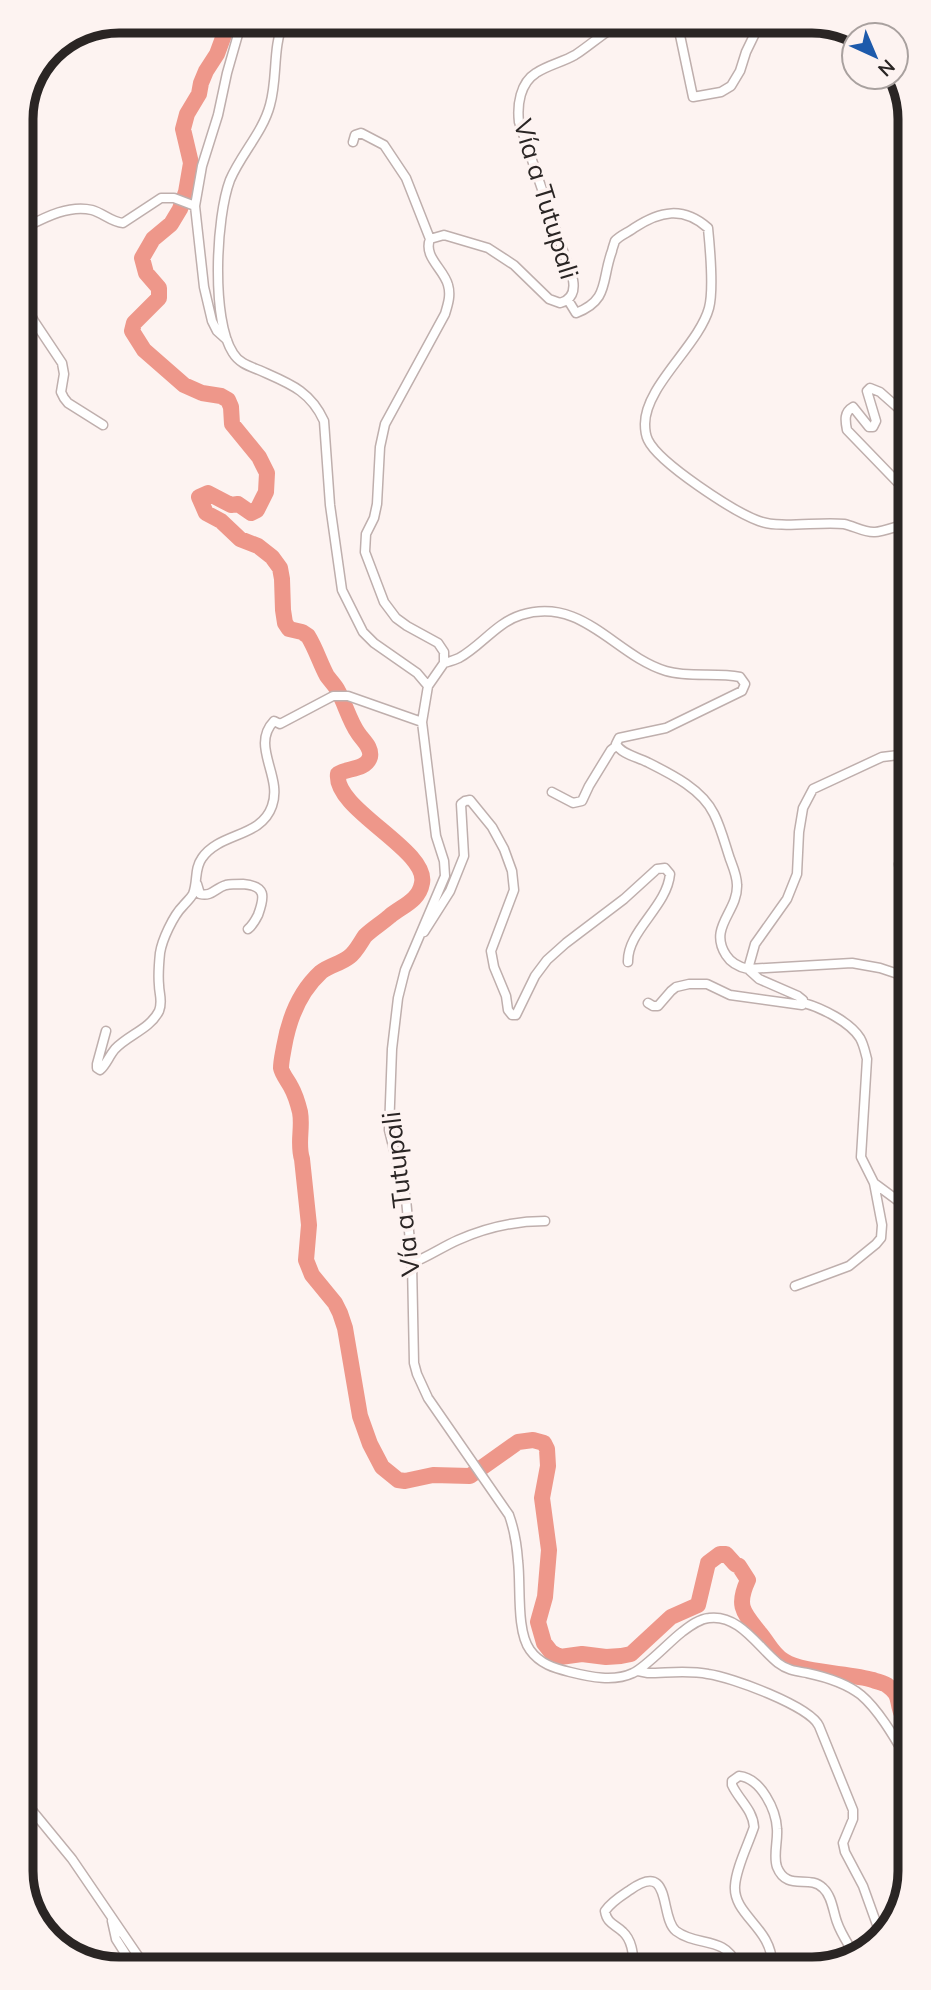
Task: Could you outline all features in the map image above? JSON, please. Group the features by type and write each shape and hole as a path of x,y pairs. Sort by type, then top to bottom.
{"street":[{"path":"227,340 212,321 191,204 218,115 238,33"},
{"path":"280,33 267,114 241,156 222,208 220,313 227,340 236,358 305,393 318,409 324,421 330,505 342,590 356,620 368,637 417,673 428,686"},
{"name":"Vía a Tutupali","path":"430,239 443,235 488,248 514,265 549,299 560,303 568,300 574,285 519,122 518,112 521,91 535,73 574,56 606,33"},
{"path":"680,33 693,97 721,92 731,86 755,33"},
{"path":"353,142 355,135 361,133 384,145 406,178 430,239 429,253 447,282 449,301 445,314 385,425 380,447 377,504 366,534 365,552 384,602 407,626 438,643 444,652 444,663 460,657 509,620 529,613 545,612 582,620 639,658 667,672 733,676 744,681 742,691 666,728 620,738 582,802 573,803 552,792"},
{"path":"33,224 57,213 77,209 92,210 117,223 123,223 157,200 174,198 191,204"},
{"path":"568,300 576,313 587,309 600,298 615,241 649,218 682,212 697,218 708,228 709,307 699,329 650,403 645,422 647,439 670,464 716,497 759,521 773,524 847,525 876,533 898,526"},
{"path":"33,319 62,363 64,374 61,392 64,398 103,425"},
{"path":"898,408 880,392 870,388 867,391 876,421 873,427 869,427 853,407 845,417 846,430 898,483"},
{"name":"Vía a Tutupali","path":"444,663 428,686 422,722 436,836 444,861 445,876 405,970 398,999 389,1110 389,1130 406,1199 412,1263 414,1363 417,1374 428,1398 509,1514 519,1561 524,1635 528,1647 537,1658 546,1665 588,1676 612,1678 638,1671 706,1673 764,1691 814,1717 852,1810 853,1819 843,1843 845,1852 863,1886 877,1925"},
{"path":"106,1031 97,1064 97,1069 100,1070 114,1050 137,1034 154,1018 159,1009 159,965 163,940 192,894 197,867 212,848 263,823 271,808 275,784 264,743 266,733 274,721 280,724 333,696 344,696 422,722"},
{"path":"616,746 682,782 703,797 711,808 718,822 737,886 720,932 720,942 729,960 740,968 748,969 852,963 898,974"},
{"path":"748,969 755,944 787,899 797,874 803,808 813,789 882,757 898,755"},
{"path":"419,936 425,931 450,891 464,856 461,804 470,800 492,827 512,871 514,890 491,951 508,1010 512,1015 519,1012 535,976 547,960 657,869 665,868 669,872 669,882 660,902 628,953 628,962"},
{"path":"195,877 200,894 205,895 226,885 253,885 259,888 261,905 255,923 248,929"},
{"path":"748,969 759,979 836,1017 859,1036 867,1059 861,1157 874,1183 881,1238 849,1266 795,1286"},
{"path":"648,1003 658,1006 677,987 707,984 730,995 798,1006 804,1003"},
{"path":"874,1183 898,1200"},
{"path":"412,1263 492,1227 545,1221"},
{"path":"638,1671 694,1623 707,1618 728,1620 752,1637 778,1663 793,1671 838,1682 861,1695 876,1711 898,1745"},
{"path":"772,1957 766,1938 745,1912 735,1893 736,1879 754,1827 750,1811 732,1785 732,1781 739,1776 753,1782 768,1800 777,1826 776,1863 779,1871 792,1882 816,1883 826,1890 837,1924 850,1947"},
{"path":"33,1812 72,1859 139,1957"},
{"path":"633,1957 631,1943 623,1931 608,1921 605,1911 640,1883 651,1882 663,1892 672,1927 687,1937 724,1947 733,1957"},
{"path":"110,1915 116,1939 127,1957"}],"waterway":[{"path":"225,33 217,54 206,71 199,94 187,114 183,129 191,163 180,209 171,224 153,239 142,258 146,273 159,288 159,298 134,323 132,331 144,350 184,385 228,400 232,424 259,457 267,473 266,492 257,510 251,513 238,504 231,505 208,493 199,497 206,513 221,521 240,539 258,546 272,557 280,568 285,623 289,629 308,636 327,676 340,694 355,728 370,750 370,757 365,764 338,774 340,787 364,815 411,857 420,870 422,883 414,899 368,933 346,959 321,972 307,988 292,1016 281,1065 300,1112 300,1147 309,1225 306,1260 312,1275 340,1313 360,1416 370,1444 382,1467 398,1480 405,1481 433,1475 470,1476 518,1442 533,1440 544,1443 548,1466 542,1498 549,1550 545,1597 538,1622 544,1643 551,1652 560,1657 631,1654 671,1617 698,1605 708,1563 720,1554 726,1554 739,1566 748,1580 742,1596 745,1614 776,1655 802,1668 885,1684 896,1694 898,1702"}]}
